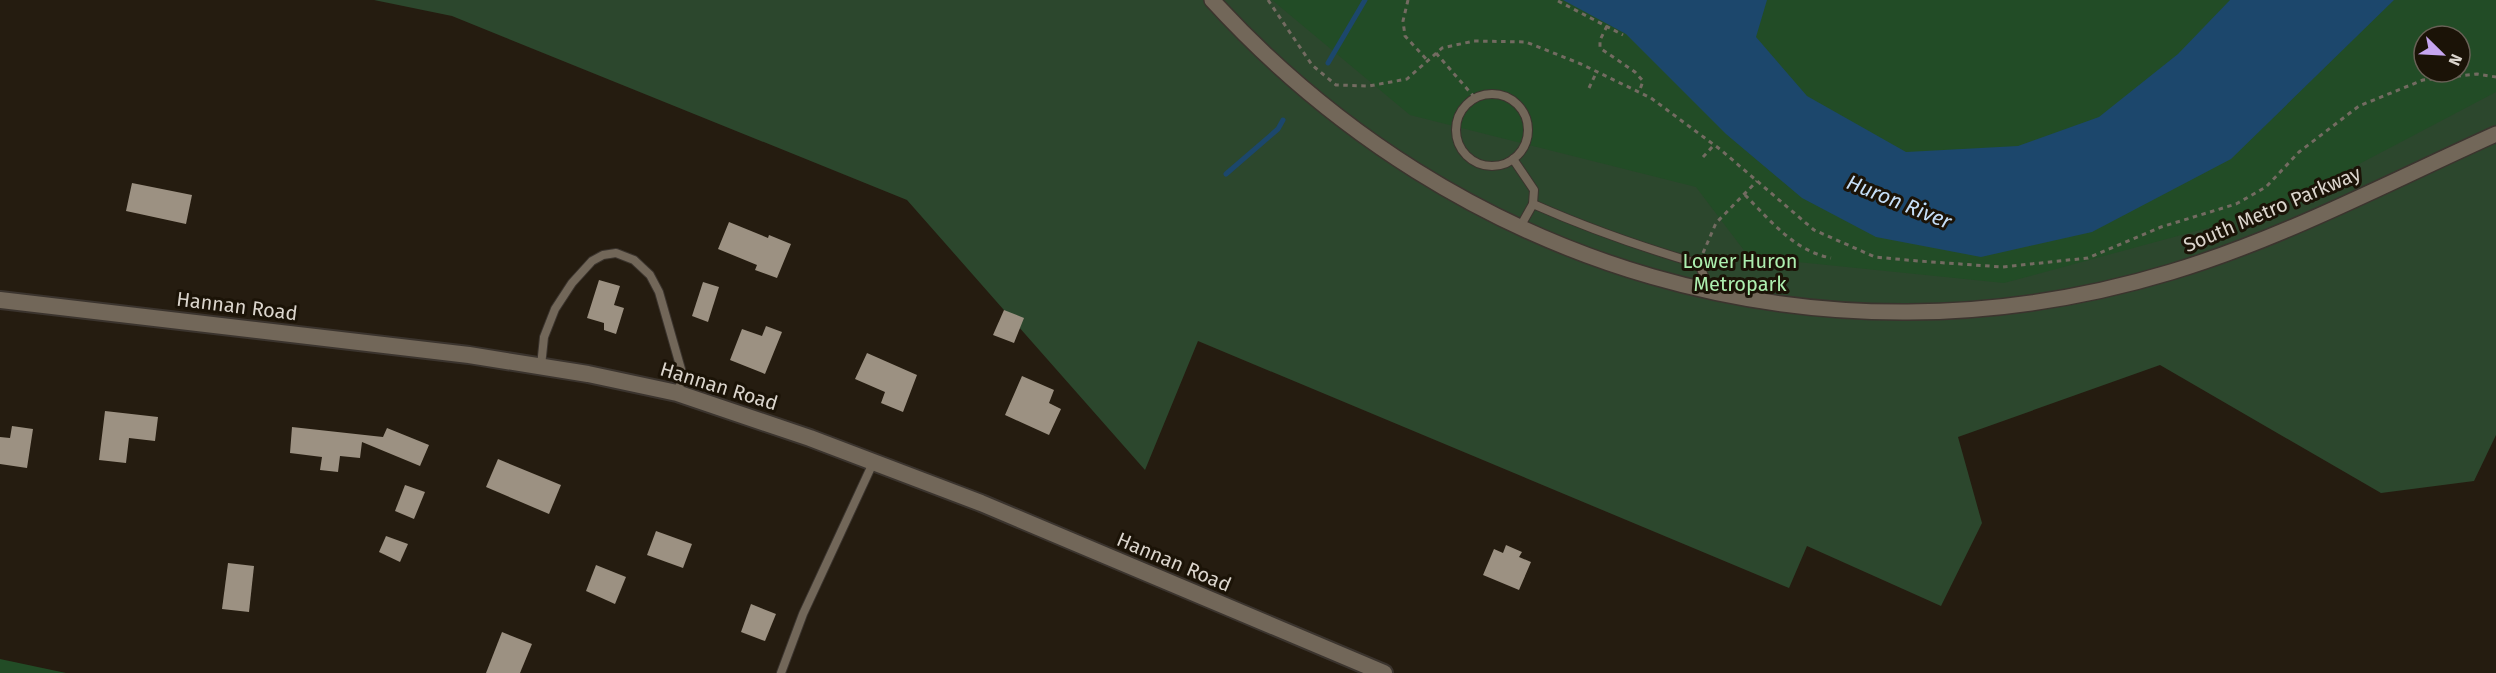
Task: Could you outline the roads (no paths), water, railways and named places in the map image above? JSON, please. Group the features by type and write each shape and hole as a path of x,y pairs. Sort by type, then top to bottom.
{"street":[{"name":"South Metro Parkway","path":"1212,0 1268,58 1305,92 1366,139 1453,195 1519,229 1612,265 1711,293 1793,306 1882,312 1981,309 2071,298 2168,273 2253,243 2496,134"},
{"name":"Hannan Road","path":"0,300 469,355 541,366 677,393 738,412 981,503 1384,673"}],"lane":[{"path":"1494,93 1505,96 1523,110 1529,133 1525,145 1513,159 1496,166 1483,165 1472,160 1462,151 1457,140 1458,117 1464,107 1475,98 1494,93"},
{"path":"1513,159 1534,190 1533,204 1519,229"},
{"path":"1533,204 1639,247 1699,264 1711,293"},
{"path":"541,366 544,337 555,309 572,283 592,261 603,255 616,253 634,260 650,275 659,292 683,376 677,393"},
{"path":"781,673 803,614 873,461"}],"water":[{"name":"Huron River","path":"1563,0 1767,0 1756,37 1807,96 1906,152 2018,146 2099,117 2178,54 2230,0 2394,0 2231,159 2092,232 1981,257 1876,237 1802,198 1726,134 1626,34"}],"waterway":[{"path":"1328,63 1365,0"},
{"path":"1226,174 1278,129 1283,120"}],"park label":[{"name":"Lower Huron Metropark","path":"1740,272"}]}
